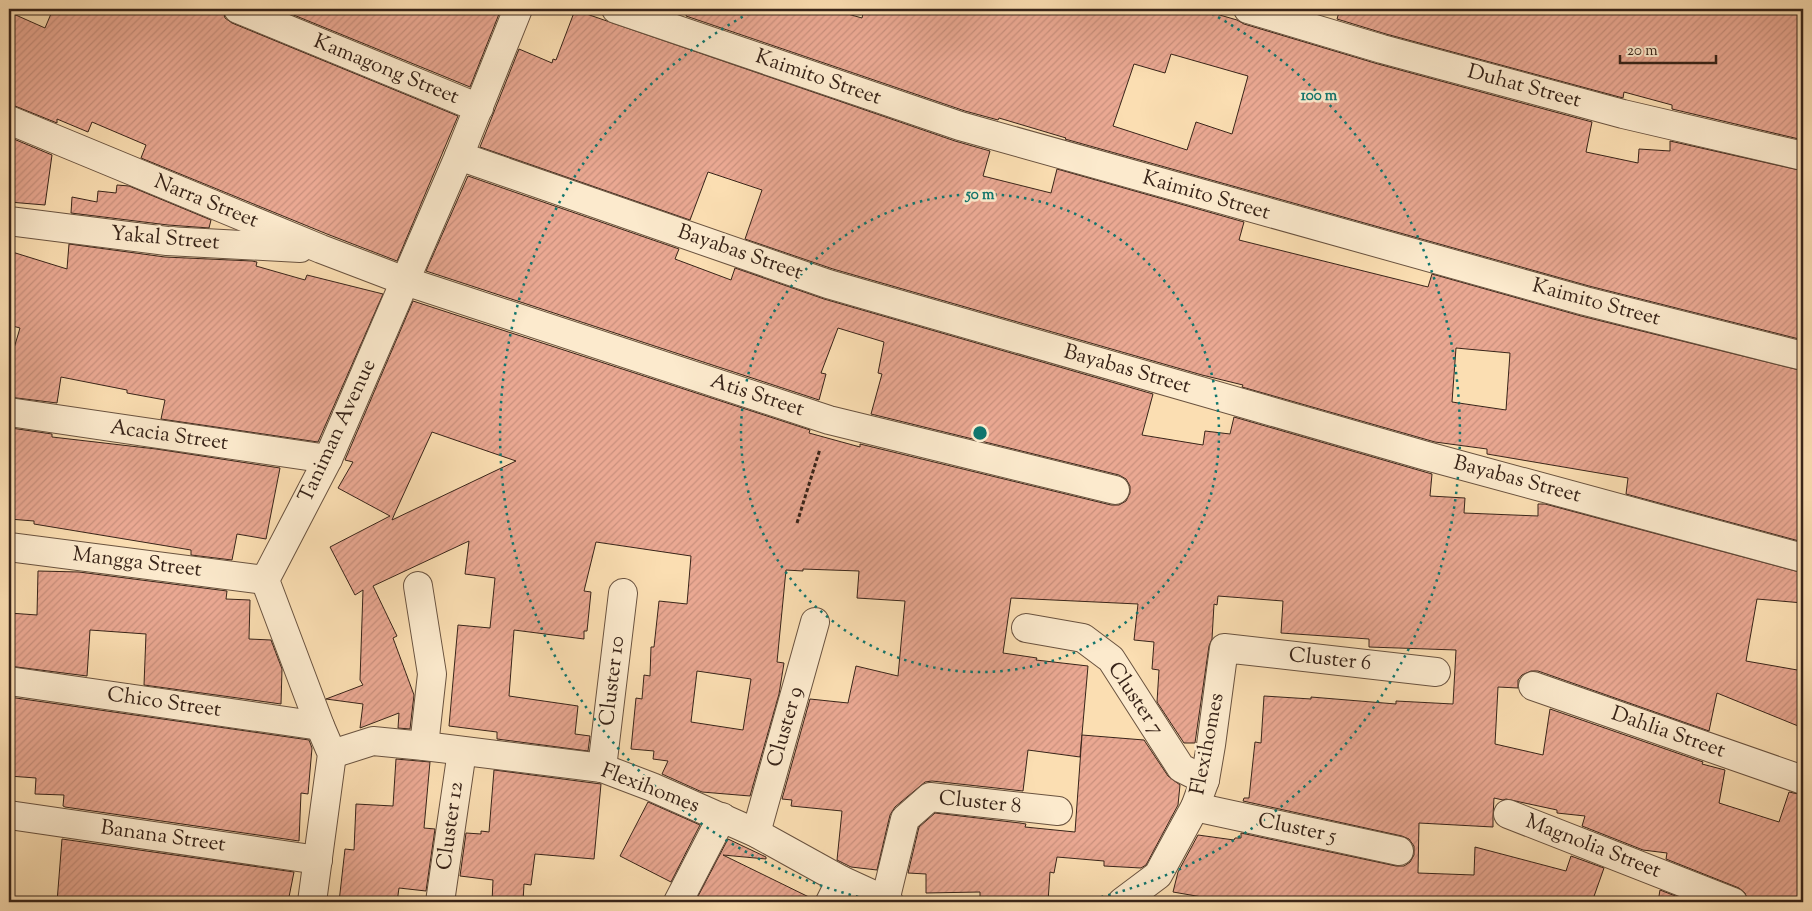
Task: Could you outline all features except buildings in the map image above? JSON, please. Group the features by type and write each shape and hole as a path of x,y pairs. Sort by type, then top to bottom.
{"street":[{"name":"Kamagong Street","path":"238,9 479,108"},
{"name":"Taniman Avenue","path":"265,580 328,459 459,156 518,9"},
{"name":"Kaimito Street","path":"616,9 960,126 1584,301 1803,356"},
{"name":"Duhat Street","path":"1248,9 1382,49 1613,112 1803,156"},
{"name":"Narra Street","path":"9,120 321,249 405,281"},
{"name":"Bayabas Street","path":"459,156 828,284 1423,455 1803,558"},
{"name":"Yakal Street","path":"9,221 167,241 321,249"},
{"name":"Atis Street","path":"405,281 829,420 1115,490"},
{"name":"Acacia Street","path":"9,412 328,459"},
{"name":"Mangga Street","path":"9,548 265,580"},
{"path":"265,580 332,754 312,902"},
{"path":"418,586 432,674 424,746"},
{"name":"Cluster 10","path":"602,768 623,593"},
{"name":"Cluster 9","path":"756,833 815,622"},
{"name":"Cluster 7","path":"1026,628 1083,638 1111,659 1181,768 1205,780"},
{"name":"Flexihomes","path":"1122,902 1158,875 1195,807 1205,780 1212,745 1224,648"},
{"name":"Cluster 6","path":"1224,648 1436,672"},
{"name":"Chico Street","path":"9,681 320,726"},
{"name":"Dahlia Street","path":"1533,686 1803,780"},
{"name":"Flexihomes","path":"332,754 373,741 602,768 652,787 756,833 835,891 887,902"},
{"name":"Cluster 12","path":"440,902 462,751"},
{"name":"Cluster 8","path":"887,902 904,818 930,797 1058,811"},
{"name":"Cluster 5","path":"1195,807 1399,851"},
{"name":"Magnolia Street","path":"1508,814 1734,902"},
{"name":"Banana Street","path":"9,815 318,860"},
{"path":"678,902 722,817"}],"path":[{"path":"797,523 829,420"}]}
